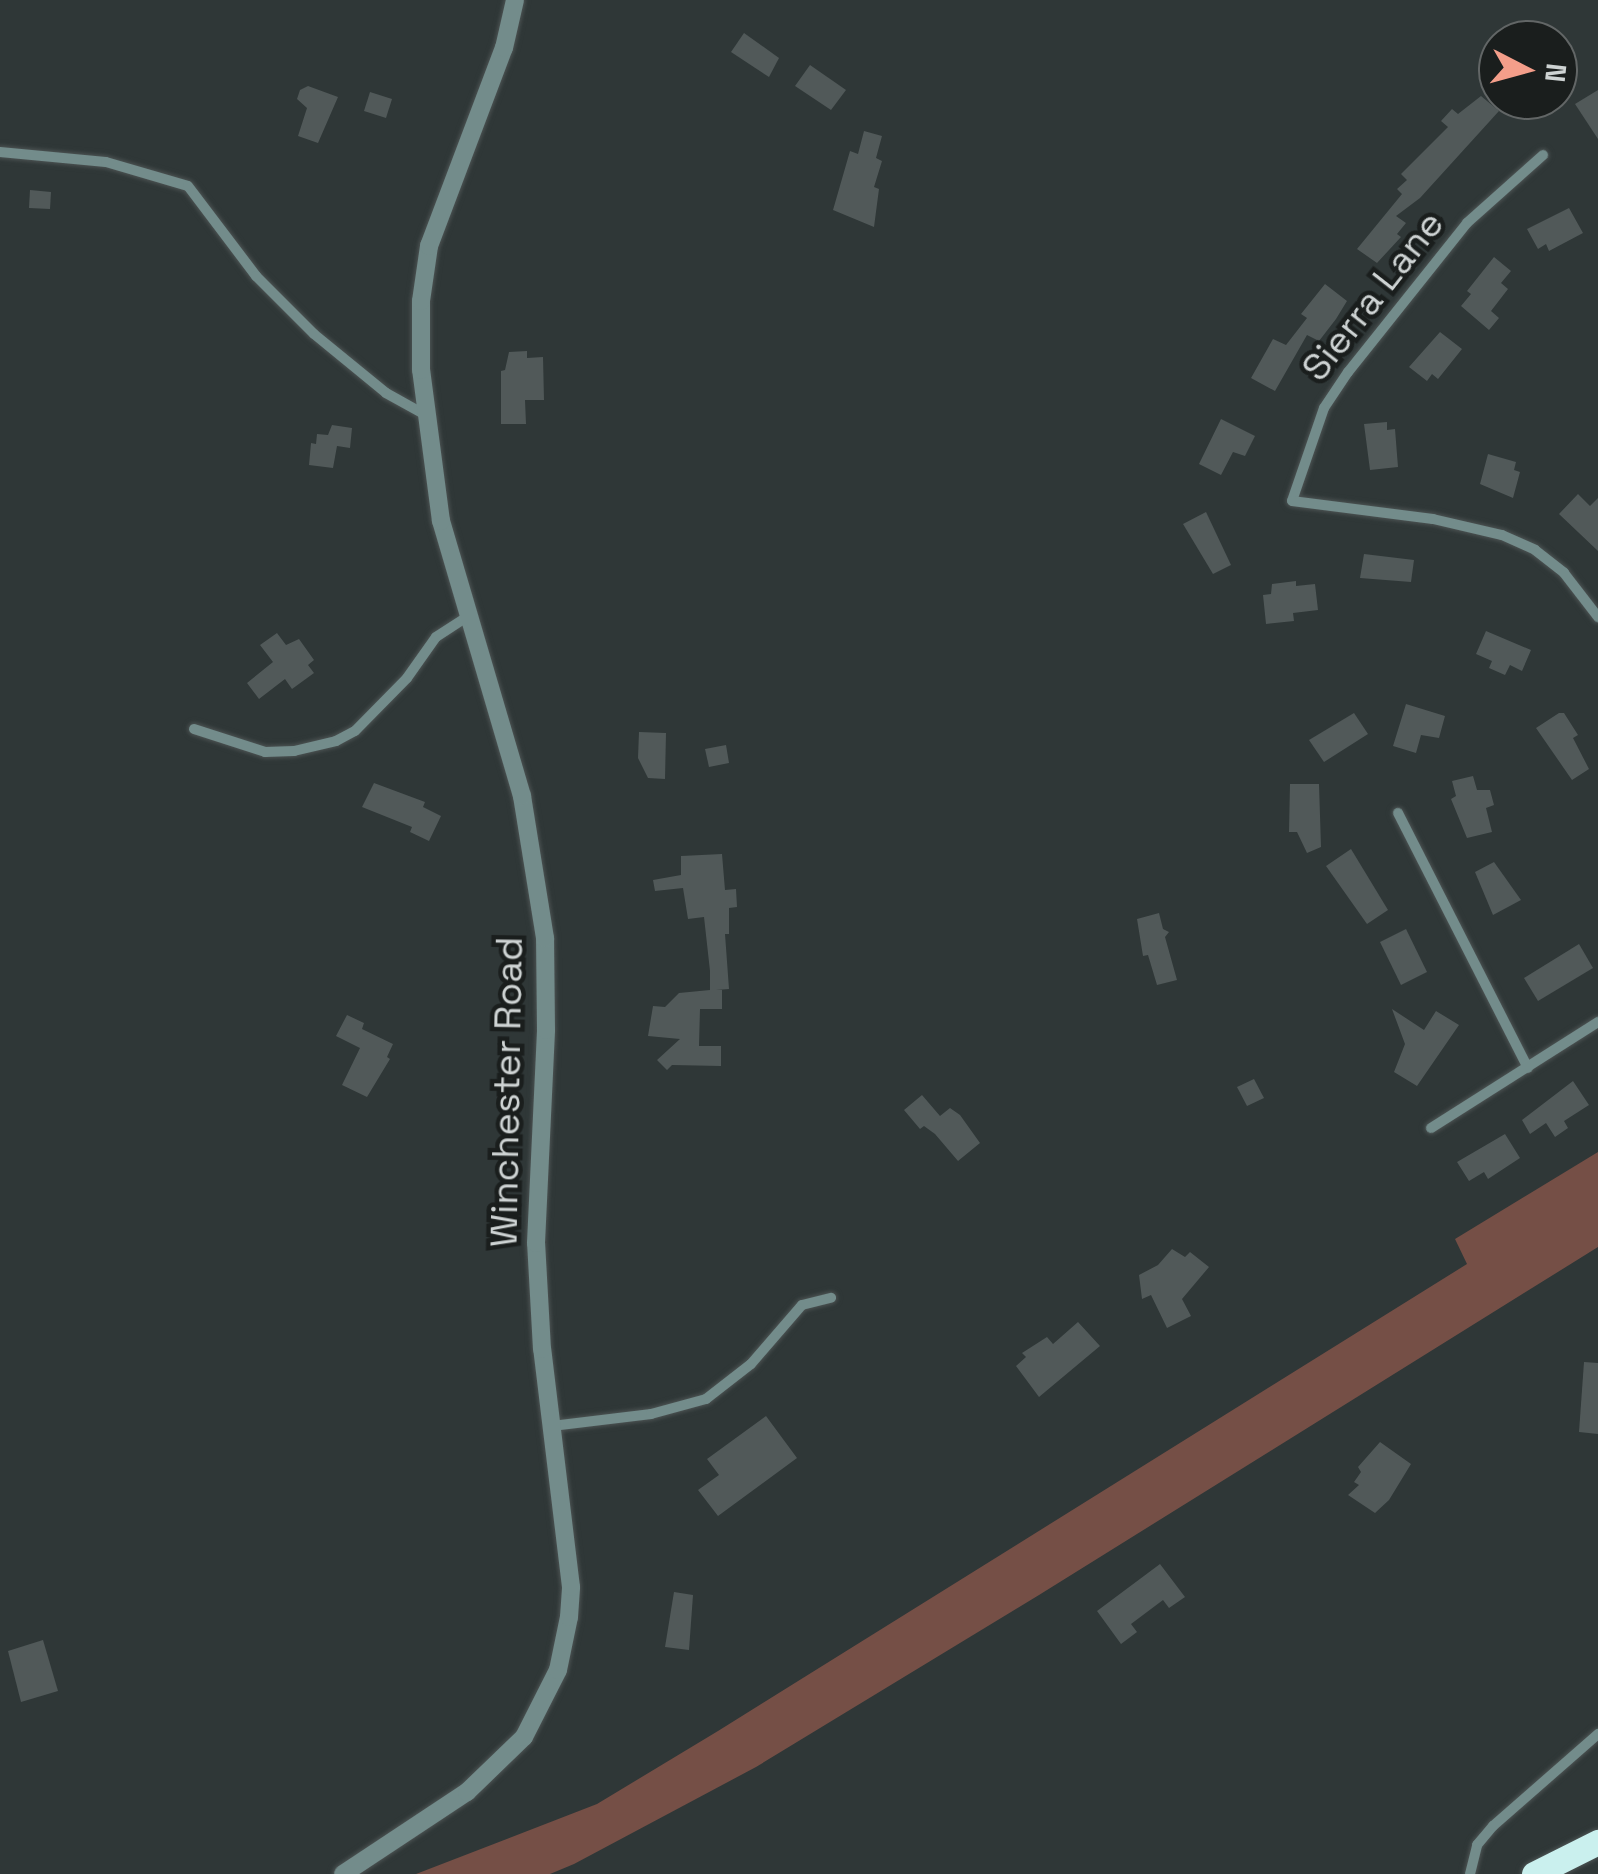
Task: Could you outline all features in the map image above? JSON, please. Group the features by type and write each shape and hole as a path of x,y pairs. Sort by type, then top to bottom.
{"highway":[{"path":"1534,1874 1598,1842"}],"street":[{"name":"Winchester Road","path":"343,1874 426,1822 477,1783 524,1736 548,1694 565,1645 571,1587 536,1243 546,1030 545,938 522,796 441,521 424,414 420,331 429,246 504,48 515,0"},
{"path":"0,152 106,162 188,186 256,276 314,334 386,393 424,414"},
{"name":"Sierra Lane","path":"1544,156 1467,223 1348,372 1324,408 1292,501 1433,519 1502,535 1535,550 1564,573 1598,616"},
{"path":"194,729 266,752 336,741 355,731 407,678 436,637 467,617"},
{"path":"1398,813 1528,1068"},
{"path":"1431,1128 1598,1022"},
{"path":"552,1426 651,1414 706,1398 751,1364 802,1305 831,1298"},
{"path":"1470,1874 1477,1846 1493,1826 1598,1734"}],"shaded area":[{"path":"1598,1152 1598,1247 1039,1595 756,1767 574,1864 550,1874 416,1874 597,1804 718,1731 1467,1264 1455,1239"}],"building":[{"path":"744,33 779,58 769,77 731,52"},
{"path":"810,65 846,90 831,110 795,86"},
{"path":"308,86 338,97 318,143 298,136 307,108 297,99 300,90"},
{"path":"1598,90 1598,139 1578,109 1578,102"},
{"path":"370,92 392,99 386,118 364,111"},
{"path":"1478,98 1478,120 1491,120 1420,198 1396,216 1406,223 1397,234 1401,237 1377,263 1357,249 1402,194 1397,189 1407,180 1401,174 1448,127 1441,121 1452,109 1458,114"},
{"path":"864,131 882,136 876,158 882,161 874,187 879,189 874,227 833,210 850,151 858,154"},
{"path":"30,190 51,192 50,209 29,208"},
{"path":"1569,208 1583,233 1549,251 1546,244 1538,249 1527,229"},
{"path":"1494,257 1511,271 1501,283 1508,289 1491,311 1499,318 1489,330 1461,306 1471,294 1467,291"},
{"path":"1325,284 1347,301 1319,341 1307,335 1275,391 1251,378 1273,339 1286,345 1307,318 1301,314"},
{"path":"1440,332 1462,349 1438,379 1432,374 1427,381 1409,367"},
{"path":"527,351 527,358 543,357 544,400 525,400 526,424 501,424 501,371 505,370 509,352"},
{"path":"1221,419 1255,436 1245,456 1233,452 1221,475 1199,464"},
{"path":"1387,422 1387,430 1395,429 1398,467 1370,470 1364,424"},
{"path":"332,425 352,428 350,448 337,446 333,468 309,465 311,443 316,444 317,434 328,435"},
{"path":"1488,454 1516,462 1514,470 1520,472 1513,498 1480,484"},
{"path":"1578,494 1590,506 1598,498 1598,551 1559,514"},
{"path":"1206,512 1231,565 1213,574 1183,524"},
{"path":"1364,554 1414,560 1411,582 1360,578"},
{"path":"1296,581 1296,586 1315,584 1318,610 1293,613 1294,621 1266,624 1263,595 1271,594 1272,584"},
{"path":"1486,631 1531,650 1522,671 1510,665 1505,675 1489,668 1492,661 1476,654"},
{"path":"277,633 286,645 299,639 314,660 308,665 314,673 292,689 285,679 259,699 247,683 273,662 260,645"},
{"path":"1406,704 1445,716 1439,738 1421,735 1416,753 1393,746"},
{"path":"1354,713 1368,734 1324,762 1309,740"},
{"path":"1564,713 1578,735 1573,738 1589,769 1572,780 1536,728"},
{"path":"639,732 666,733 665,779 648,778 638,758"},
{"path":"726,745 729,763 709,767 705,749"},
{"path":"1473,776 1477,790 1490,790 1494,805 1486,808 1492,832 1467,838 1451,799 1456,796 1452,781"},
{"path":"374,783 425,802 423,807 441,816 429,841 410,832 412,827 362,807"},
{"path":"1290,784 1319,784 1321,847 1307,853 1297,832 1289,832"},
{"path":"1351,849 1388,910 1367,924 1326,866"},
{"path":"722,854 725,890 736,889 737,907 729,908 729,934 725,934 729,989 716,990 722,990 722,1009 700,1009 699,1046 721,1046 721,1066 672,1065 667,1070 657,1060 680,1039 648,1036 653,1006 665,1007 679,993 710,990 710,971 704,917 688,919 683,888 655,891 653,880 681,875 681,856"},
{"path":"1494,862 1521,900 1493,915 1475,872"},
{"path":"1159,913 1163,929 1169,932 1165,937 1177,980 1157,985 1148,955 1143,956 1137,919"},
{"path":"1406,929 1427,972 1401,985 1380,942"},
{"path":"1579,944 1593,968 1538,1001 1524,978"},
{"path":"1392,1009 1424,1030 1436,1011 1459,1025 1417,1086 1394,1072 1405,1044"},
{"path":"347,1015 364,1023 362,1029 393,1044 387,1057 390,1059 367,1097 342,1085 360,1048 336,1036"},
{"path":"1254,1079 1264,1098 1247,1106 1237,1087"},
{"path":"1573,1081 1589,1105 1564,1121 1568,1128 1555,1137 1546,1123 1530,1134 1522,1120"},
{"path":"922,1095 940,1116 950,1108 960,1115 980,1143 958,1161 935,1134 924,1126 920,1129 904,1110"},
{"path":"1505,1134 1520,1158 1488,1179 1484,1172 1469,1181 1457,1162"},
{"path":"1172,1249 1185,1257 1190,1252 1209,1267 1182,1299 1191,1316 1167,1328 1151,1295 1142,1299 1139,1275 1158,1265"},
{"path":"1078,1322 1100,1346 1039,1397 1016,1366 1026,1357 1022,1353 1047,1337 1053,1344"},
{"path":"1584,1362 1598,1363 1598,1434 1579,1432"},
{"path":"766,1416 797,1458 718,1516 698,1490 719,1475 707,1459"},
{"path":"1380,1442 1411,1464 1389,1500 1375,1513 1348,1495 1359,1485 1354,1482 1361,1472 1358,1467"},
{"path":"1160,1564 1185,1597 1169,1608 1163,1600 1131,1624 1137,1632 1121,1644 1097,1611"},
{"path":"674,1592 693,1595 689,1650 665,1647"},
{"path":"43,1640 58,1691 21,1702 8,1651"}]}
